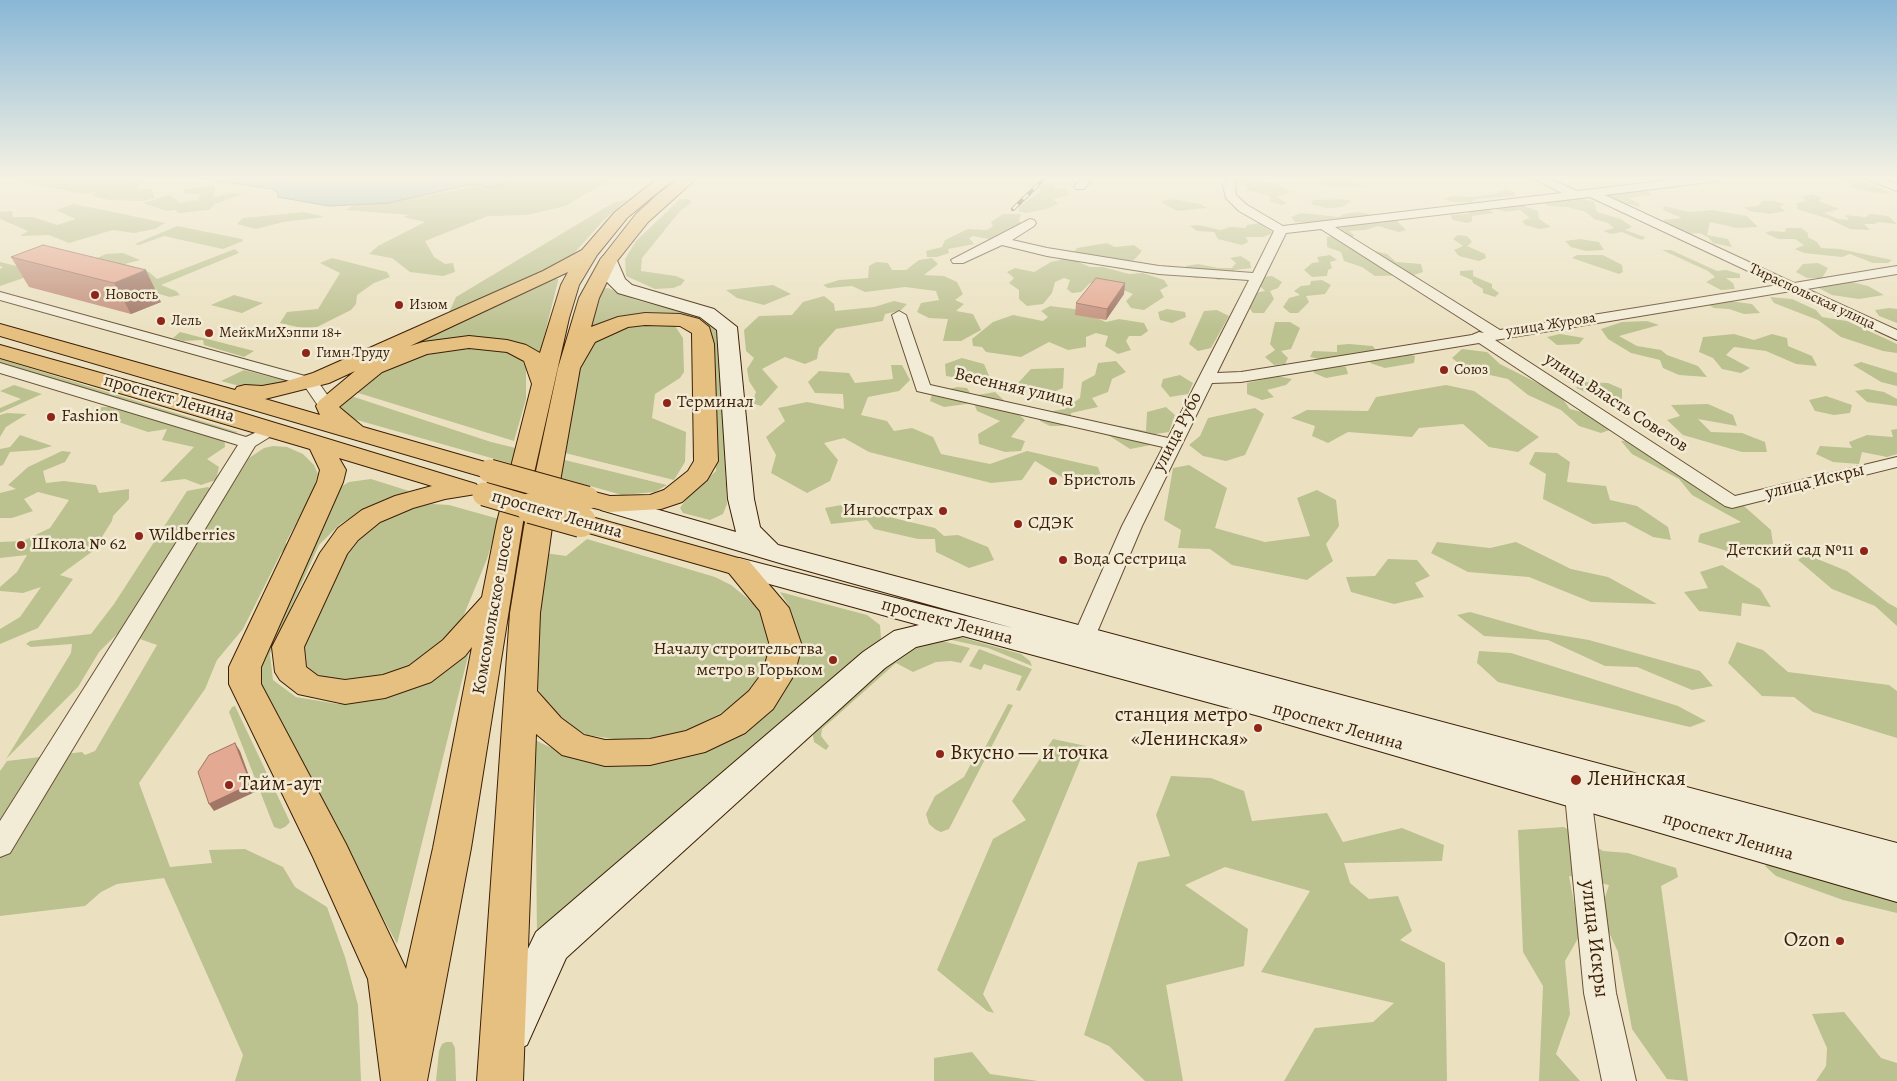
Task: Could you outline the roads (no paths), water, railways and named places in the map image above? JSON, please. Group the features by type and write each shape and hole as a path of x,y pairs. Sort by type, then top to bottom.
{"main road":[{"name":"Комсомольское шоссе","path":"501,1064 525,613 538,528 569,368 599,256 614,228"},
{"name":"Комсомольское шоссе","path":"403,1081 452,848 494,602 542,382 570,285 630,228"},
{"path":"220,392 262,393 310,382 550,275 599,256 616,282 625,289 707,313 727,327 730,336 741,499 747,529 768,550"},
{"path":"569,368 587,338 596,332 618,324 645,319 680,320 692,324 702,332 705,373 706,461 698,475 673,496 652,503 593,508"},
{"name":"проспект Ленина","path":"0,330 357,431 481,484"},
{"path":"357,431 330,413 327,406 342,390 374,367 401,355 446,344 493,343 519,349 533,358 542,382"},
{"name":"проспект Ленина","path":"0,351 321,446 768,550 1897,859"},
{"path":"321,446 333,470 330,482 245,668 245,684 336,864 389,978 403,1081"},
{"path":"481,484 444,491 404,502 371,516 348,534 334,553 288,647 291,672 309,686 345,692 385,686 420,674 454,648 494,602"},
{"name":"проспект Ленина","path":"593,508 739,566 1259,704 1897,885"},
{"path":"521,694 549,727 574,746 606,753 650,752 693,743 733,724 761,700 778,675 786,646 774,608 739,566"},
{"path":"501,1064 551,945 874,660 905,639 934,630 966,627"}],"street":[{"path":"958,260 1001,241 1021,228"},
{"path":"1277,228 1280,230 1293,228"},
{"path":"1328,228 1496,334"},
{"name":"Тираспольская улица","path":"1666,228 1897,336"},
{"name":"улица Рубо","path":"1084,637 1132,526 1280,230"},
{"path":"1001,241 1047,252 1159,270 1257,276"},
{"name":"улица Журова","path":"1205,378 1241,377 1479,336 1897,270"},
{"path":"0,296 310,382 327,406"},
{"name":"Весенняя улица","path":"899,315 923,388 1172,444"},
{"name":"улица Власть Советов","path":"1479,336 1732,502"},
{"path":"0,368 248,443"},
{"path":"0,845 248,443 272,430"},
{"name":"улица Искры","path":"1732,502 1897,462"},
{"name":"улица Искры","path":"1578,795 1600,992 1619,1081"}],"place":[{"name":"Новость","path":"95,295"},
{"name":"Изюм","path":"399,305"},
{"name":"Лель","path":"161,321"},
{"name":"МейкМиХэппи 18+","path":"209,333"},
{"name":"Гимн Труду","path":"306,353"},
{"name":"Союз","path":"1444,370"},
{"name":"Терминал","path":"667,403"},
{"name":"Fashion","path":"51,417"},
{"name":"Бристоль","path":"1053,481"},
{"name":"Ингосстрах","path":"943,511"},
{"name":"СДЭК","path":"1018,524"},
{"name":"Wildberries","path":"139,536"},
{"name":"Школа № 62","path":"21,545"},
{"name":"Детский сад №11","path":"1864,551"},
{"name":"Вода Сестрица","path":"1063,560"},
{"name":"Началу строительства метро в Горьком","path":"833,660"},
{"name":"станция метро «Ленинская»","path":"1258,728"},
{"name":"Вкусно — и точка","path":"940,754"},
{"name":"Ленинская","path":"1576,780"},
{"name":"Тайм-аут","path":"229,785"},
{"name":"Ozon","path":"1840,941"}]}
